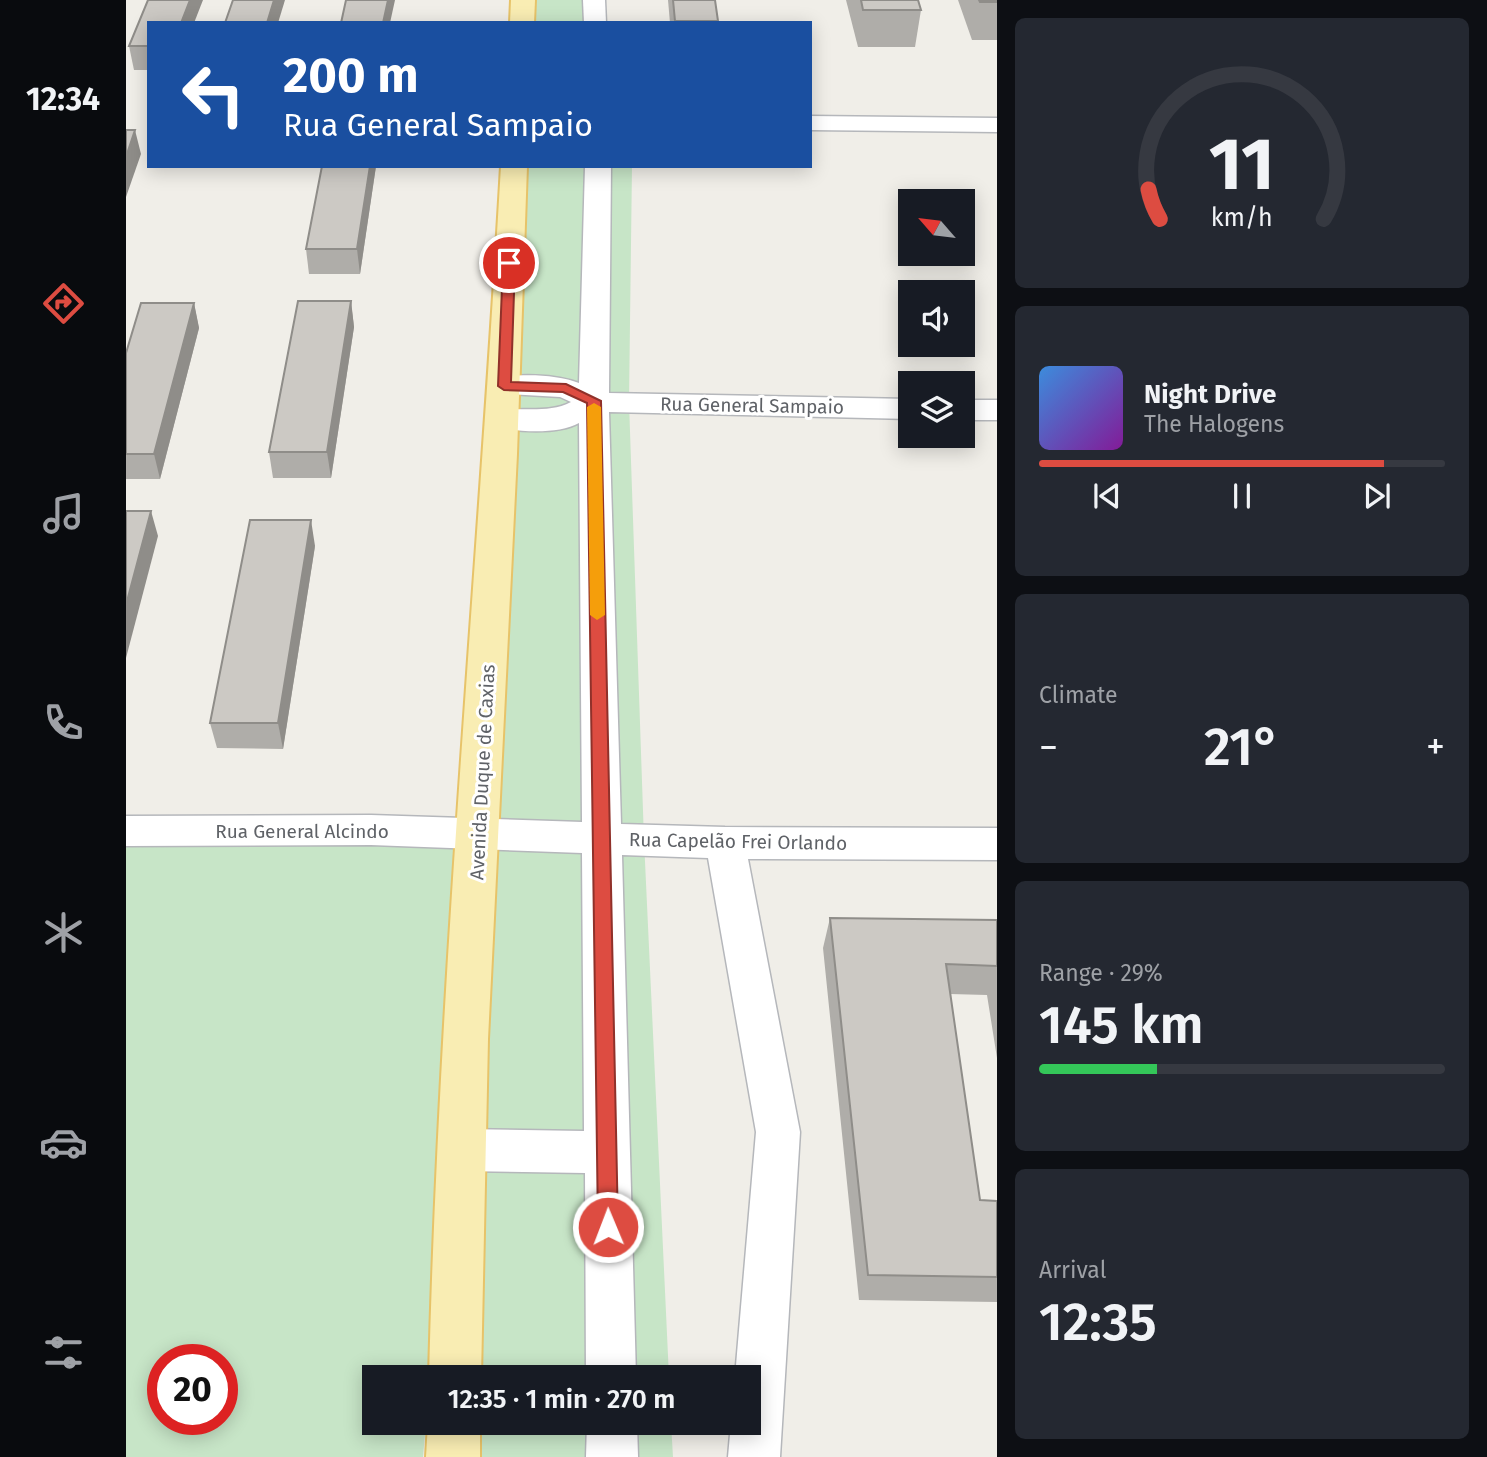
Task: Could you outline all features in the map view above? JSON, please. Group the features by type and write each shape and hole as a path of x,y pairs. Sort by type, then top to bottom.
{"main road":[{"path":"522,21 523,0"},
{"name":"Avenida Duque de Caxias","path":"455,1365 462,1150 514,168"},
{"path":"453,1457 454,1435"}],"street":[{"path":"594,0 595,21"},
{"path":"812,123 997,125"},
{"path":"598,168 594,401 611,1365"},
{"path":"503,402 563,419 594,401"},
{"name":"Rua General Sampaio","path":"594,401 898,409"},
{"path":"975,410 997,410"},
{"name":"Rua General Alcindo","path":"126,831 478,832"},
{"name":"Rua Capelão Frei Orlando","path":"478,832 725,843 997,844"},
{"path":"725,843 778,1132 754,1457"},
{"path":"462,1150 607,1152"},
{"path":"612,1435 612,1457"}],"green space":[{"path":"517,0 589,0 589,21 516,21"},
{"path":"508,168 632,168 629,402 644,840 668,1365 611,1365 596,608 605,1365 455,1365 460,1186 450,1365 444,1365 460,1035 431,1365 362,1365 362,1435 425,1435 423,1457 126,1457 126,831 472,832"},
{"path":"454,1435 606,1435 606,1457 453,1457"},
{"path":"612,1435 672,1435 673,1457 612,1457"}],"building":[{"path":"148,0 190,0 182,21 147,21 147,46 129,46"},
{"path":"233,0 274,0 268,21 226,21"},
{"path":"346,0 388,0 383,21 341,21"},
{"path":"673,0 715,0 718,21 675,21"},
{"path":"861,0 918,0 921,10 863,10"},
{"path":"979,0 997,0 997,2 980,2"},
{"path":"126,130 135,130 126,157"},
{"path":"322,168 370,168 357,249 306,249"},
{"path":"298,301 351,301 327,452 269,452"},
{"path":"141,303 194,303 154,454 126,454 126,353"},
{"path":"126,511 151,511 126,605"},
{"path":"250,520 311,520 278,723 210,723"},
{"path":"830,918 997,920 997,966 946,964 980,1200 997,1201 997,1277 868,1275"}],"slow traffic":[{"path":"594,407 597,615"}],"route":[{"path":"509,263 504,386 566,388 594,401 608,1227"}]}
